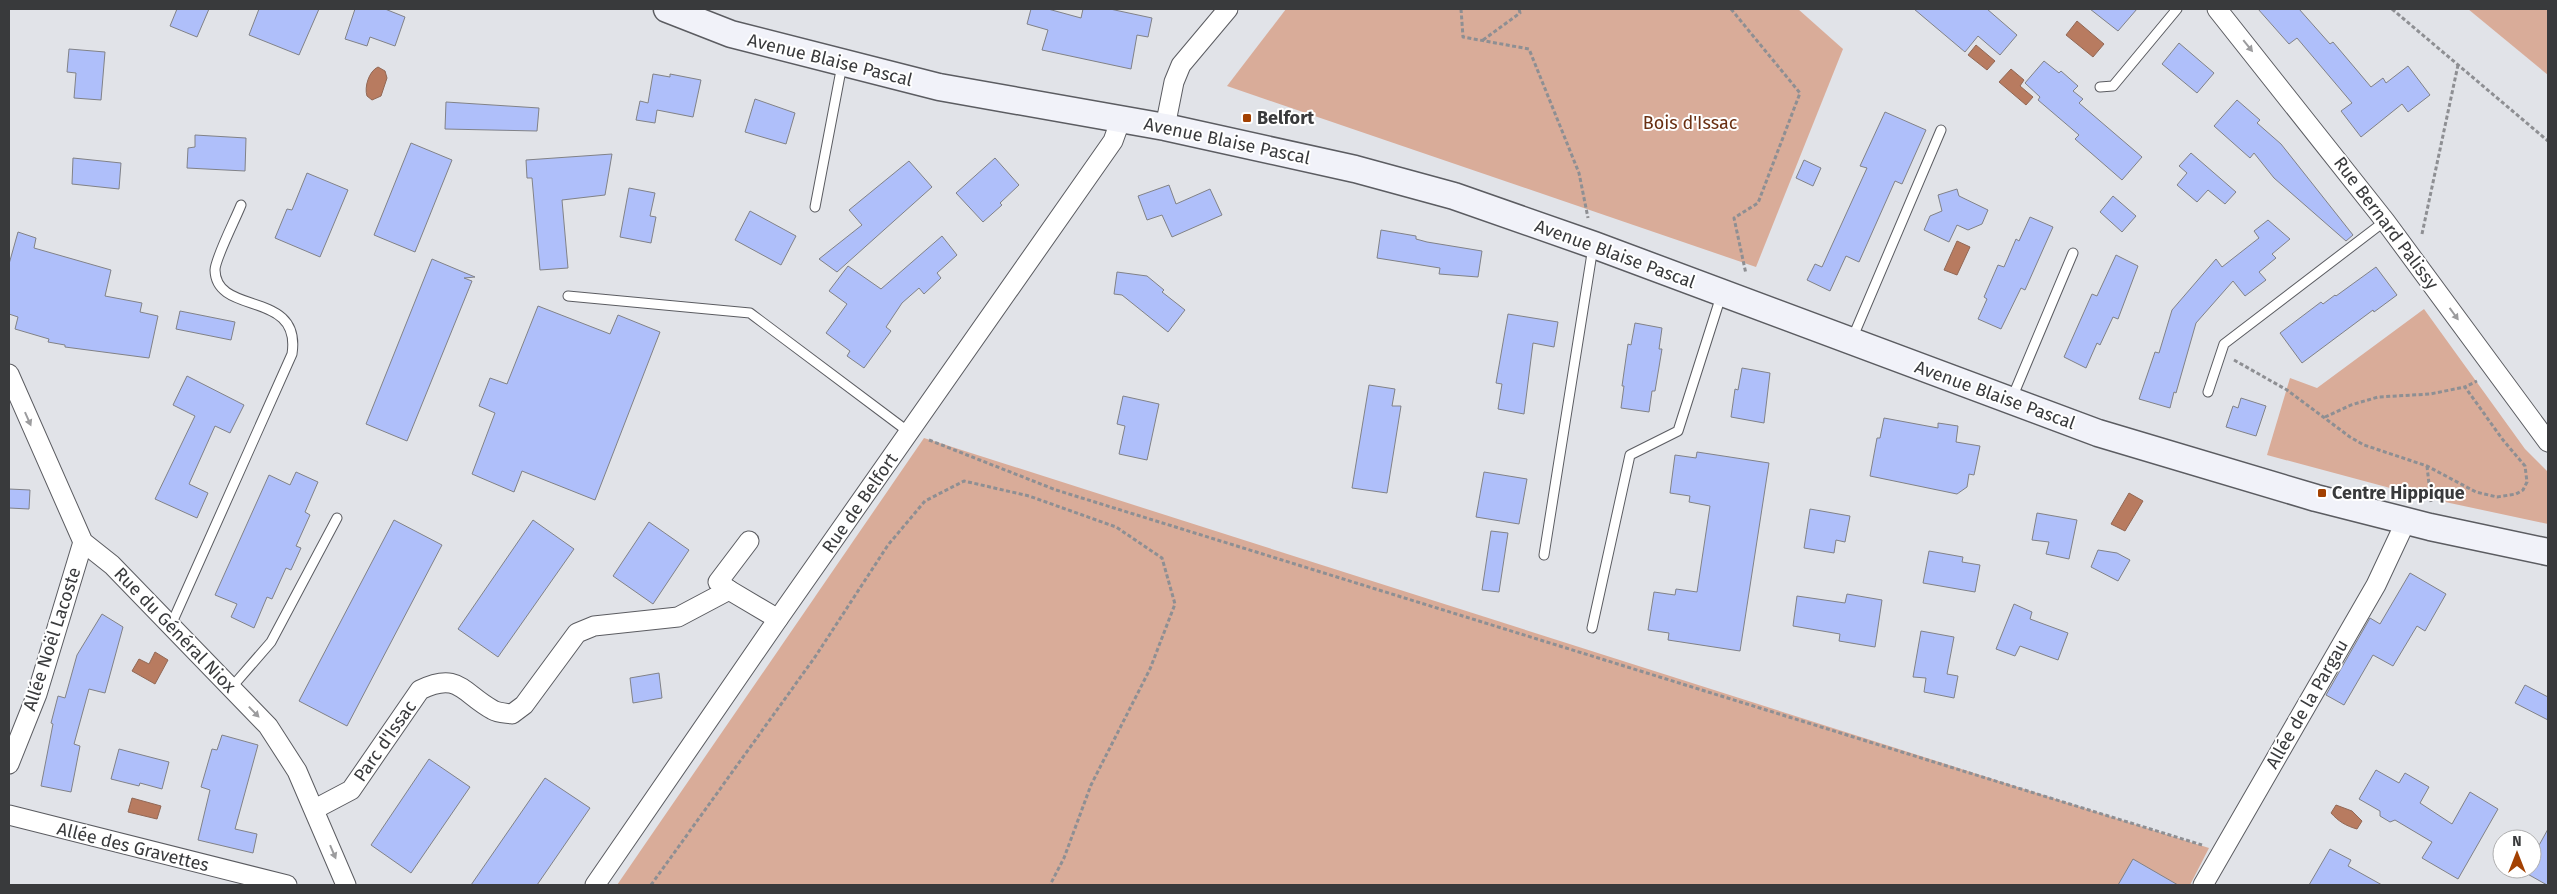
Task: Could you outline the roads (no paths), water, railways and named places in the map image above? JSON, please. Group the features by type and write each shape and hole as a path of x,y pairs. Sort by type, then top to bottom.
{"main road":[{"name":"Avenue Blaise Pascal","path":"667,9 731,34 939,88 1165,127 1355,169 1445,193 1594,244 2011,402 2171,456 2316,498 2418,524 2548,552"}],"street":[{"path":"1165,127 1174,82 1181,65 1228,9"},
{"name":"Rue Bernard Palissy","path":"2217,9 2386,221 2548,442"},
{"name":"Rue de Belfort","path":"595,885 778,619 1113,141 1121,119"},
{"name":"Rue du Général Niox","path":"9,374 83,542 112,565 268,726 296,771 315,809 346,885"},
{"name":"Allée de la Pargau","path":"2203,885 2376,584 2418,524"},
{"path":"749,541 718,582 778,619"},
{"name":"Allée Noël Lacoste","path":"9,764 37,694 83,542"},
{"name":"Parc d'Issac","path":"315,809 351,790 420,690 437,682 455,683 495,711 512,714 524,705 577,633 594,626 678,617 729,590"},
{"name":"Allée des Gravettes","path":"9,815 287,885"}],"lane":[{"path":"2100,88 2113,86 2177,9"},
{"path":"815,207 842,64"},
{"path":"1851,342 1941,130"},
{"path":"171,625 292,354 295,340 291,326 282,316 226,292 218,282 215,269 241,206"},
{"path":"2208,392 2224,344 2386,221"},
{"path":"1544,555 1594,244"},
{"path":"2011,402 2073,253"},
{"path":"1592,628 1630,455 1678,431 1722,293"},
{"path":"568,296 750,312 910,432"},
{"path":"231,688 271,642 337,518"}],"place":[{"name":"Belfort","path":"1247,118"},
{"name":"Centre Hippique","path":"2322,493"}],"park label":[{"name":"Bois d'Issac","path":"1690,123"}]}
